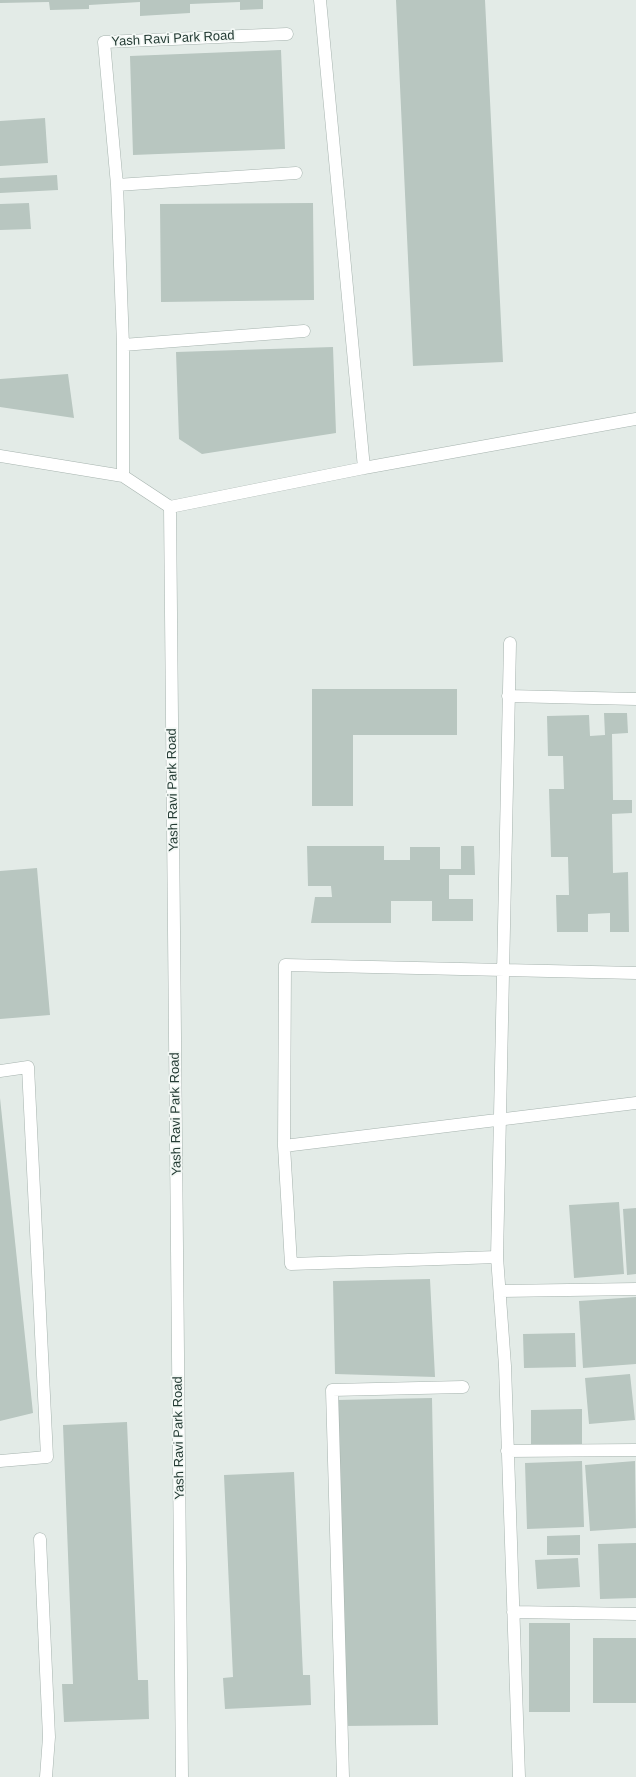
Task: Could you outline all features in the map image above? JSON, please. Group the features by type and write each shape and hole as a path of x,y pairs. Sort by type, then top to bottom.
{"street":[{"path":"320,0 364,468"},
{"name":"Yash Ravi Park Road","path":"123,476 122,345 117,185 104,42 287,34"},
{"path":"117,185 296,173"},
{"path":"122,345 304,331"},
{"path":"0,456 123,476 170,507 364,468 636,419"},
{"name":"Yash Ravi Park Road","path":"170,507 182,1777"},
{"path":"510,643 497,1257 501,1291 505,1366 512,1612 519,1777"},
{"path":"508,696 636,699"},
{"path":"497,1257 291,1264 284,1146 285,965 636,973"},
{"path":"0,1071 28,1067 47,1457 0,1461"},
{"path":"284,1146 636,1103"},
{"path":"501,1291 636,1289"},
{"path":"343,1777 332,1390 463,1387"},
{"path":"507,1452 636,1450"},
{"path":"40,1539 49,1737 46,1777"},
{"path":"512,1612 636,1614"}],"building":[{"path":"0,0 263,0 263,9 240,10 240,2 190,4 190,13 140,16 140,2 89,5 89,9 50,10 49,2 0,3"},
{"path":"396,0 485,0 503,362 413,366"},
{"path":"281,50 285,149 133,155 130,56"},
{"path":"45,118 48,163 0,166 0,121"},
{"path":"57,175 58,190 0,193 0,178"},
{"path":"29,203 31,229 0,230 0,204"},
{"path":"313,203 314,300 161,302 160,204"},
{"path":"333,347 336,433 202,454 179,439 176,352"},
{"path":"68,374 74,418 0,407 0,379"},
{"path":"312,689 457,689 457,735 353,735 353,806 312,806"},
{"path":"604,713 627,713 628,733 612,734 613,800 632,800 632,813 612,814 613,873 628,872 629,932 610,932 610,913 588,914 588,932 557,932 556,895 569,895 568,857 551,857 549,789 564,789 563,756 548,756 547,716 589,715 590,736 605,735"},
{"path":"307,846 384,846 384,860 410,860 410,847 440,847 440,869 461,869 461,846 474,846 475,875 449,875 449,899 473,899 473,921 432,921 432,901 391,901 391,923 311,923 315,897 332,897 331,886 308,886"},
{"path":"37,868 50,1015 0,1019 0,871"},
{"path":"0,1098 33,1413 0,1421"},
{"path":"619,1202 624,1274 574,1278 569,1205"},
{"path":"636,1208 636,1274 627,1275 623,1209"},
{"path":"430,1279 435,1377 335,1374 333,1281"},
{"path":"636,1297 636,1364 583,1368 579,1301"},
{"path":"575,1333 576,1367 524,1368 523,1334"},
{"path":"630,1374 635,1420 589,1424 585,1378"},
{"path":"432,1398 438,1725 342,1726 336,1400"},
{"path":"582,1409 582,1444 531,1444 531,1410"},
{"path":"127,1422 138,1680 148,1680 149,1719 64,1722 62,1684 73,1684 63,1425"},
{"path":"582,1461 584,1527 527,1529 525,1463"},
{"path":"635,1461 636,1528 590,1531 585,1465"},
{"path":"294,1472 303,1675 310,1675 311,1705 225,1709 223,1678 233,1677 224,1475"},
{"path":"580,1535 580,1555 547,1555 547,1536"},
{"path":"636,1543 636,1598 600,1599 598,1544"},
{"path":"578,1558 580,1587 537,1589 535,1560"},
{"path":"529,1623 570,1623 570,1712 529,1712"},
{"path":"593,1638 636,1638 636,1703 593,1703"}]}
